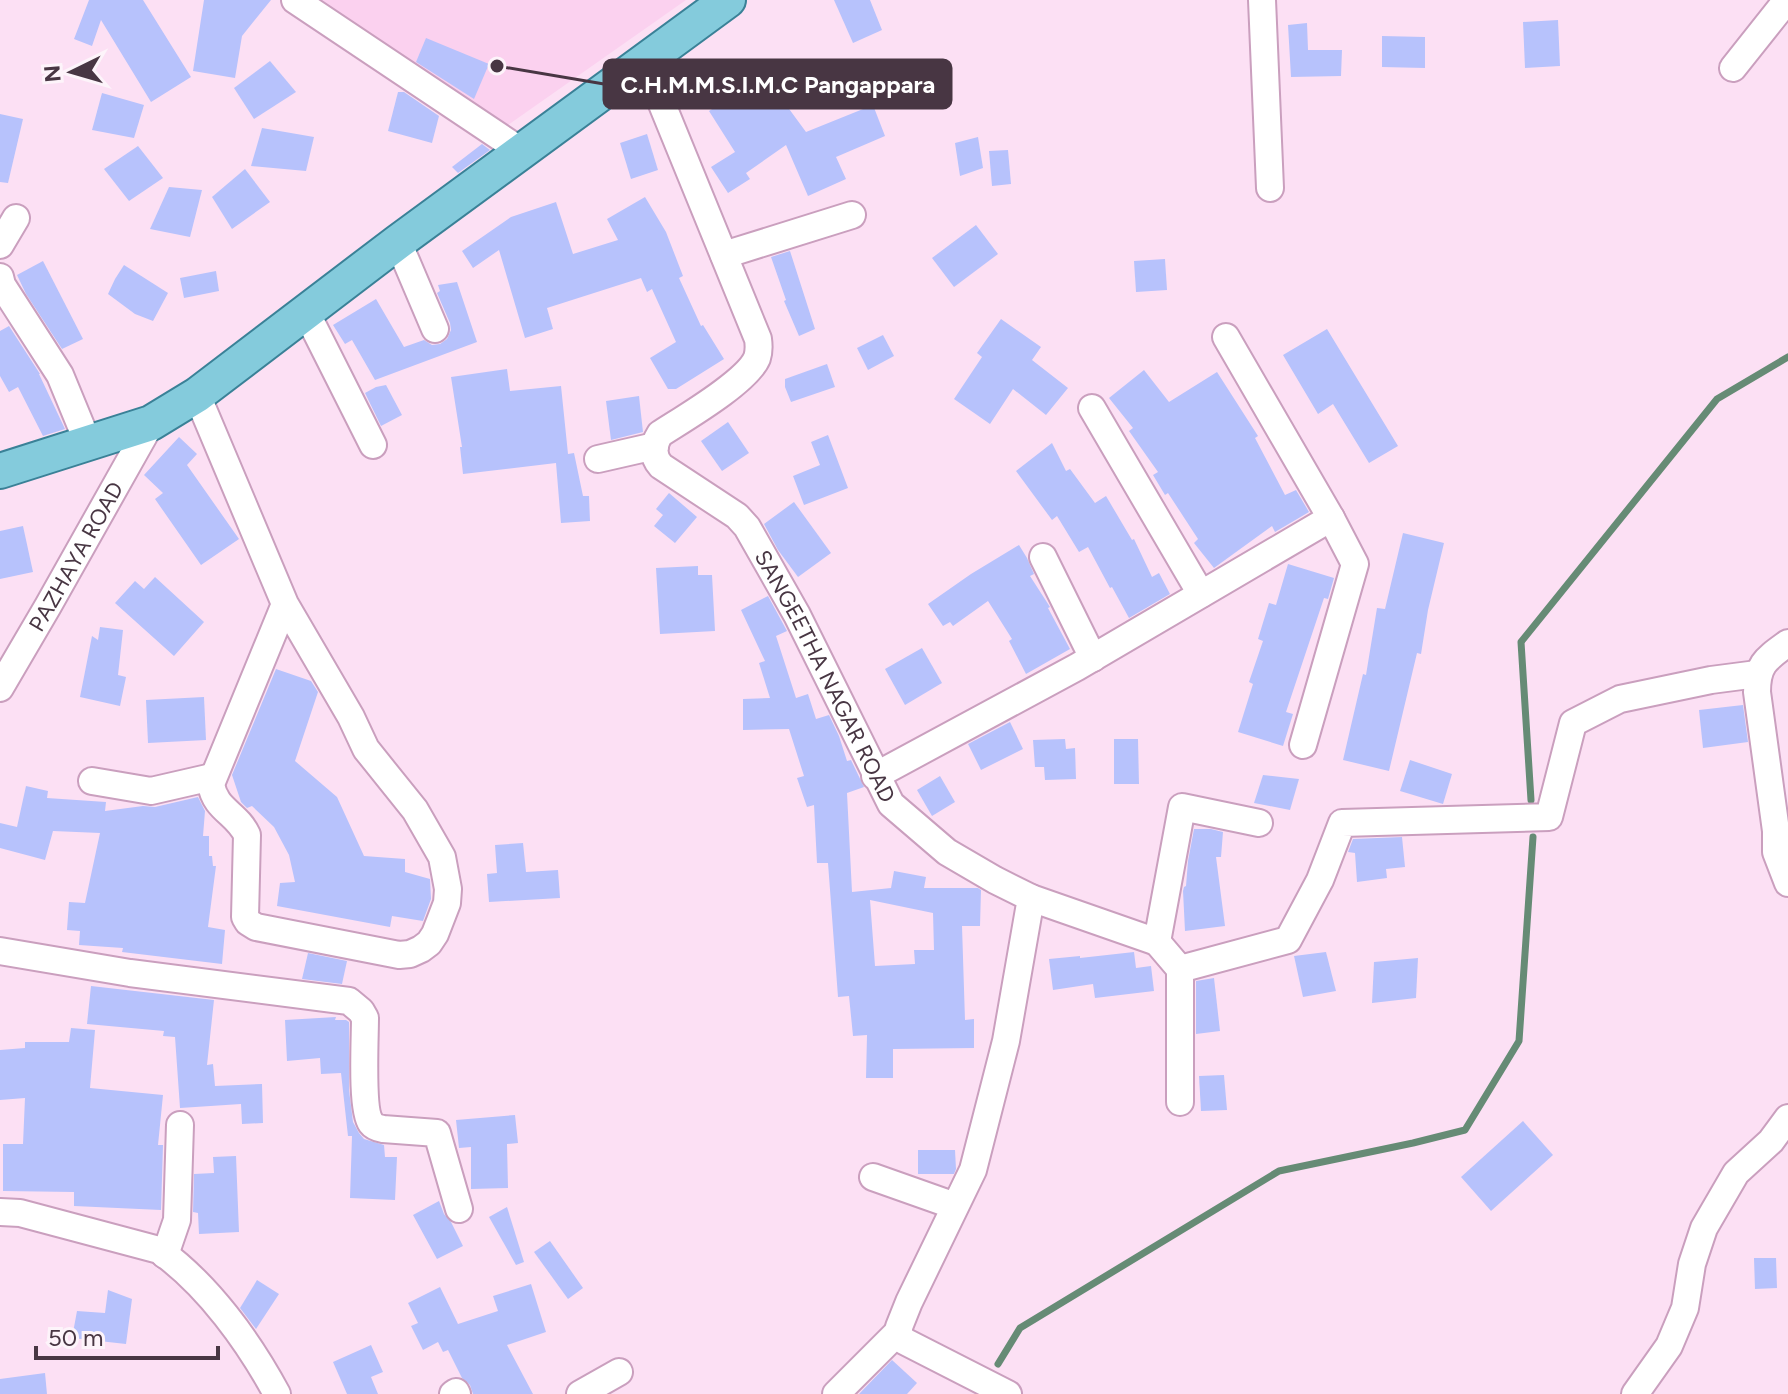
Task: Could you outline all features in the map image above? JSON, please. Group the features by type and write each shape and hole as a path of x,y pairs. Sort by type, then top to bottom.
{"main road":[{"path":"0,471 151,423 197,395 398,242 728,0"}],"street":[{"path":"295,0 521,151"},
{"path":"1262,0 1270,188"},
{"path":"1733,68 1787,0"},
{"path":"598,459 655,446 660,434 720,395 751,367 758,354 758,339 644,60"},
{"path":"724,255 852,215"},
{"path":"0,245 16,218"},
{"path":"398,242 435,329"},
{"path":"0,277 2,285 60,375 88,443"},
{"path":"306,312 373,445"},
{"path":"1226,337 1355,564 1303,745"},
{"path":"197,395 285,604 351,717 366,749 415,810 442,857 448,889 447,903 435,934 429,943 415,952 399,955 252,925 244,914 247,835 243,826 216,802 212,777 285,604"},
{"path":"1092,408 1201,594"},
{"name":"PAZHAYA ROAD","path":"0,688 151,423"},
{"name":"SANGEETHA NAGAR ROAD","path":"655,446 655,457 661,466 737,516 747,527 797,615 891,804 947,852 995,880 1031,898 1157,942"},
{"path":"875,776 1093,658 1331,518"},
{"path":"1043,557 1093,658"},
{"path":"1788,643 1765,659 1757,674 1776,852 1788,883"},
{"path":"1180,969 1288,940 1320,880 1342,823 1549,817 1573,723 1620,699 1757,674"},
{"path":"92,781 151,791 212,777"},
{"path":"1180,1102 1180,969 1157,942 1182,807 1259,823"},
{"path":"836,1394 899,1331 909,1302 973,1170 1006,1041 1031,898"},
{"path":"0,951 130,973 349,1001 365,1018 366,1106 370,1122 383,1129 437,1133 459,1209"},
{"path":"1635,1394 1669,1346 1685,1308 1692,1264 1704,1228 1736,1173 1771,1141 1788,1118"},
{"path":"165,1255 177,1220 180,1125"},
{"path":"873,1177 955,1206"},
{"path":"0,1212 20,1213 159,1250 198,1285 239,1333 277,1394"},
{"path":"899,1331 904,1341 1008,1394"},
{"path":"580,1394 619,1372"}],"shaded area":[{"path":"305,0 686,0 498,132"}],"building":[{"path":"89,0 143,0 191,77 151,102 101,20 92,46 74,39"},
{"path":"204,0 271,0 242,36 235,78 193,71"},
{"path":"834,0 870,0 882,30 853,43"},
{"path":"1558,20 1560,66 1525,68 1523,22"},
{"path":"1307,23 1308,50 1342,50 1341,76 1291,77 1288,25"},
{"path":"1382,36 1425,37 1425,68 1382,67"},
{"path":"426,38 489,64 474,99 416,62"},
{"path":"270,61 296,92 254,119 234,88"},
{"path":"758,80 774,109 784,102 806,132 873,105 885,136 836,157 846,179 808,196 786,145 746,173 750,179 728,193 711,167 735,152 709,111"},
{"path":"398,92 404,92 439,116 432,143 388,131"},
{"path":"102,93 144,105 134,138 92,130"},
{"path":"0,114 23,119 8,183 0,182"},
{"path":"262,128 314,137 306,171 251,166"},
{"path":"647,134 658,170 631,179 620,143"},
{"path":"978,137 983,168 960,176 955,143"},
{"path":"482,144 490,150 458,173 452,167"},
{"path":"138,146 163,178 129,201 104,169"},
{"path":"1008,150 1011,184 992,186 989,151"},
{"path":"245,169 270,202 232,229 212,197"},
{"path":"169,187 202,190 190,237 150,229"},
{"path":"645,197 666,232 683,276 679,278 701,326 724,359 676,389 668,389 650,358 676,342 652,289 647,292 641,278 547,308 553,329 525,338 499,250 473,268 462,251 511,217 556,202 573,254 618,240 607,219"},
{"path":"976,225 998,254 954,287 932,258"},
{"path":"790,251 815,329 799,336 784,301 771,257"},
{"path":"1165,259 1167,290 1136,292 1134,261"},
{"path":"43,261 83,339 62,349 17,275"},
{"path":"124,265 168,293 153,321 135,314 108,294"},
{"path":"216,271 219,291 184,298 180,278"},
{"path":"457,282 477,342 375,380 352,340 345,344 333,325 376,299 404,347 424,340 432,345 440,344 447,339 451,330 437,293 440,291 438,285"},
{"path":"1001,319 1041,347 1032,360 1068,388 1046,415 1013,389 990,424 954,399 982,357 977,353"},
{"path":"9,326 40,374 65,429 43,436 18,387 9,392 0,376 0,331"},
{"path":"1327,329 1398,446 1369,463 1333,404 1318,414 1283,355"},
{"path":"883,335 894,356 868,370 857,348"},
{"path":"827,364 835,387 791,402 785,379"},
{"path":"507,369 510,391 561,386 568,454 574,453 583,496 589,496 590,521 561,523 556,463 463,474 451,377"},
{"path":"1144,370 1169,402 1217,372 1258,436 1255,438 1285,495 1296,490 1309,512 1275,532 1272,526 1214,568 1194,543 1198,539 1153,475 1158,472 1129,431 1133,428 1109,398"},
{"path":"386,385 402,415 381,426 365,393"},
{"path":"639,396 643,432 611,440 606,401"},
{"path":"728,422 749,453 722,471 701,441"},
{"path":"828,435 848,488 804,505 793,476 820,465 811,442"},
{"path":"179,437 197,454 187,465 239,539 201,565 155,499 163,493 144,475"},
{"path":"1052,443 1066,471 1070,469 1095,503 1106,496 1134,539 1152,577 1159,573 1170,594 1129,618 1088,547 1079,552 1057,516 1052,520 1016,471"},
{"path":"669,493 697,517 675,543 654,526 663,515 656,509"},
{"path":"794,502 831,553 798,577 764,524"},
{"path":"23,526 33,572 0,579 0,531"},
{"path":"1403,533 1444,543 1421,654 1417,653 1389,771 1343,760 1363,674 1366,675 1377,608 1385,609"},
{"path":"1019,545 1034,574 1030,576 1050,607 1070,649 1026,674 1009,641 1012,639 988,601 953,626 950,622 943,626 928,604"},
{"path":"1288,564 1334,578 1328,599 1324,598 1286,712 1293,714 1283,746 1238,732 1253,684 1249,682 1263,641 1258,639 1269,603 1276,605"},
{"path":"698,566 698,575 712,575 715,631 660,634 656,568"},
{"path":"155,577 204,622 174,656 115,603 135,581 144,589"},
{"path":"768,596 787,631 776,636 796,698 808,694 816,719 829,715 847,761 851,760 864,787 847,793 852,892 891,888 894,871 926,877 924,888 981,890 980,926 962,926 965,1020 974,1019 974,1048 893,1049 893,1078 866,1078 867,1035 853,1036 849,996 838,997 828,863 817,863 814,805 807,807 797,778 804,776 789,729 743,730 743,699 770,698 759,663 765,661 741,610","holes":["870,900 933,913 934,950 914,950 915,964 875,966"]},
{"path":"100,627 123,630 118,675 126,677 120,706 80,697 92,636 98,640"},
{"path":"922,648 942,683 905,705 885,669"},
{"path":"276,669 311,681 318,692 295,761 337,797 364,856 405,859 405,872 430,879 431,899 423,921 392,916 390,927 277,906 280,883 295,882 289,855 274,827 252,806 247,808 241,802 232,775"},
{"path":"204,697 206,740 148,743 146,700"},
{"path":"1743,705 1748,742 1703,748 1699,710"},
{"path":"1010,722 1023,749 981,770 968,744"},
{"path":"1065,739 1066,749 1075,748 1076,779 1045,780 1044,767 1035,767 1033,740"},
{"path":"1114,739 1138,739 1139,784 1114,784"},
{"path":"1410,760 1452,774 1443,804 1400,791"},
{"path":"1263,775 1299,779 1290,810 1254,803"},
{"path":"940,776 955,802 932,816 917,790"},
{"path":"26,786 48,791 47,798 106,802 105,811 155,807 198,797 205,811 203,836 209,836 209,856 212,856 213,866 216,866 208,927 225,930 222,964 122,952 123,948 79,945 80,931 67,930 69,902 85,903 100,833 53,831 45,860 0,848 0,823 17,827"},
{"path":"1194,829 1223,832 1221,857 1216,857 1225,926 1185,931 1183,891"},
{"path":"1402,837 1405,867 1386,869 1387,878 1357,882 1355,853 1348,852 1353,839"},
{"path":"523,843 526,872 558,870 560,898 489,902 487,874 497,873 495,845"},
{"path":"1134,952 1136,968 1151,966 1154,991 1095,998 1093,984 1053,990 1049,959"},
{"path":"1326,952 1336,991 1303,997 1294,956"},
{"path":"308,953 347,961 342,984 302,979"},
{"path":"1418,958 1416,998 1372,1003 1374,962"},
{"path":"1214,978 1220,1031 1196,1034 1196,981"},
{"path":"91,986 214,1000 207,1065 213,1064 215,1086 262,1084 263,1123 242,1124 241,1104 180,1108 175,1037 163,1036 164,1031 87,1024"},
{"path":"336,1017 335,1020 349,1022 349,1090 353,1122 364,1139 384,1145 385,1157 397,1157 395,1200 350,1198 352,1136 348,1136 341,1073 321,1074 320,1058 287,1061 285,1020"},
{"path":"71,1028 95,1030 90,1088 163,1095 158,1145 163,1145 161,1210 74,1206 74,1192 3,1191 3,1144 23,1144 25,1098 0,1100 0,1050 25,1048 25,1042 69,1042"},
{"path":"1224,1075 1227,1110 1201,1111 1199,1076"},
{"path":"515,1115 518,1143 507,1144 508,1188 471,1189 471,1147 459,1148 456,1120"},
{"path":"1523,1121 1553,1155 1491,1211 1461,1177"},
{"path":"918,1150 955,1150 954,1174 918,1174"},
{"path":"236,1156 239,1232 199,1234 198,1213 193,1212 194,1174 214,1173 213,1157"},
{"path":"439,1201 463,1246 437,1259 413,1215"},
{"path":"507,1207 524,1262 516,1265 489,1217"},
{"path":"550,1241 583,1288 568,1299 534,1252"},
{"path":"1754,1258 1776,1258 1777,1288 1755,1289"},
{"path":"257,1280 279,1294 256,1329 240,1308"},
{"path":"531,1284 546,1332 507,1345 533,1394 473,1394 448,1350 443,1352 438,1342 423,1350 411,1326 418,1323 408,1303 440,1287 458,1324 498,1311 493,1296"},
{"path":"108,1290 132,1299 126,1344 72,1338 77,1311 105,1313"},
{"path":"371,1345 383,1372 371,1377 378,1394 347,1394 333,1362"},
{"path":"892,1360 917,1383 907,1394 859,1394"},
{"path":"45,1373 47,1394 0,1394 0,1379"}],"waterway":[{"path":"1531,800 1521,642 1717,399 1788,357"},
{"path":"998,1364 1020,1328 1279,1171 1465,1130 1519,1041 1533,837"}],"place":[{"name":"C.H.M.M.S.I.M.C Pangappara","path":"497,66"}]}
